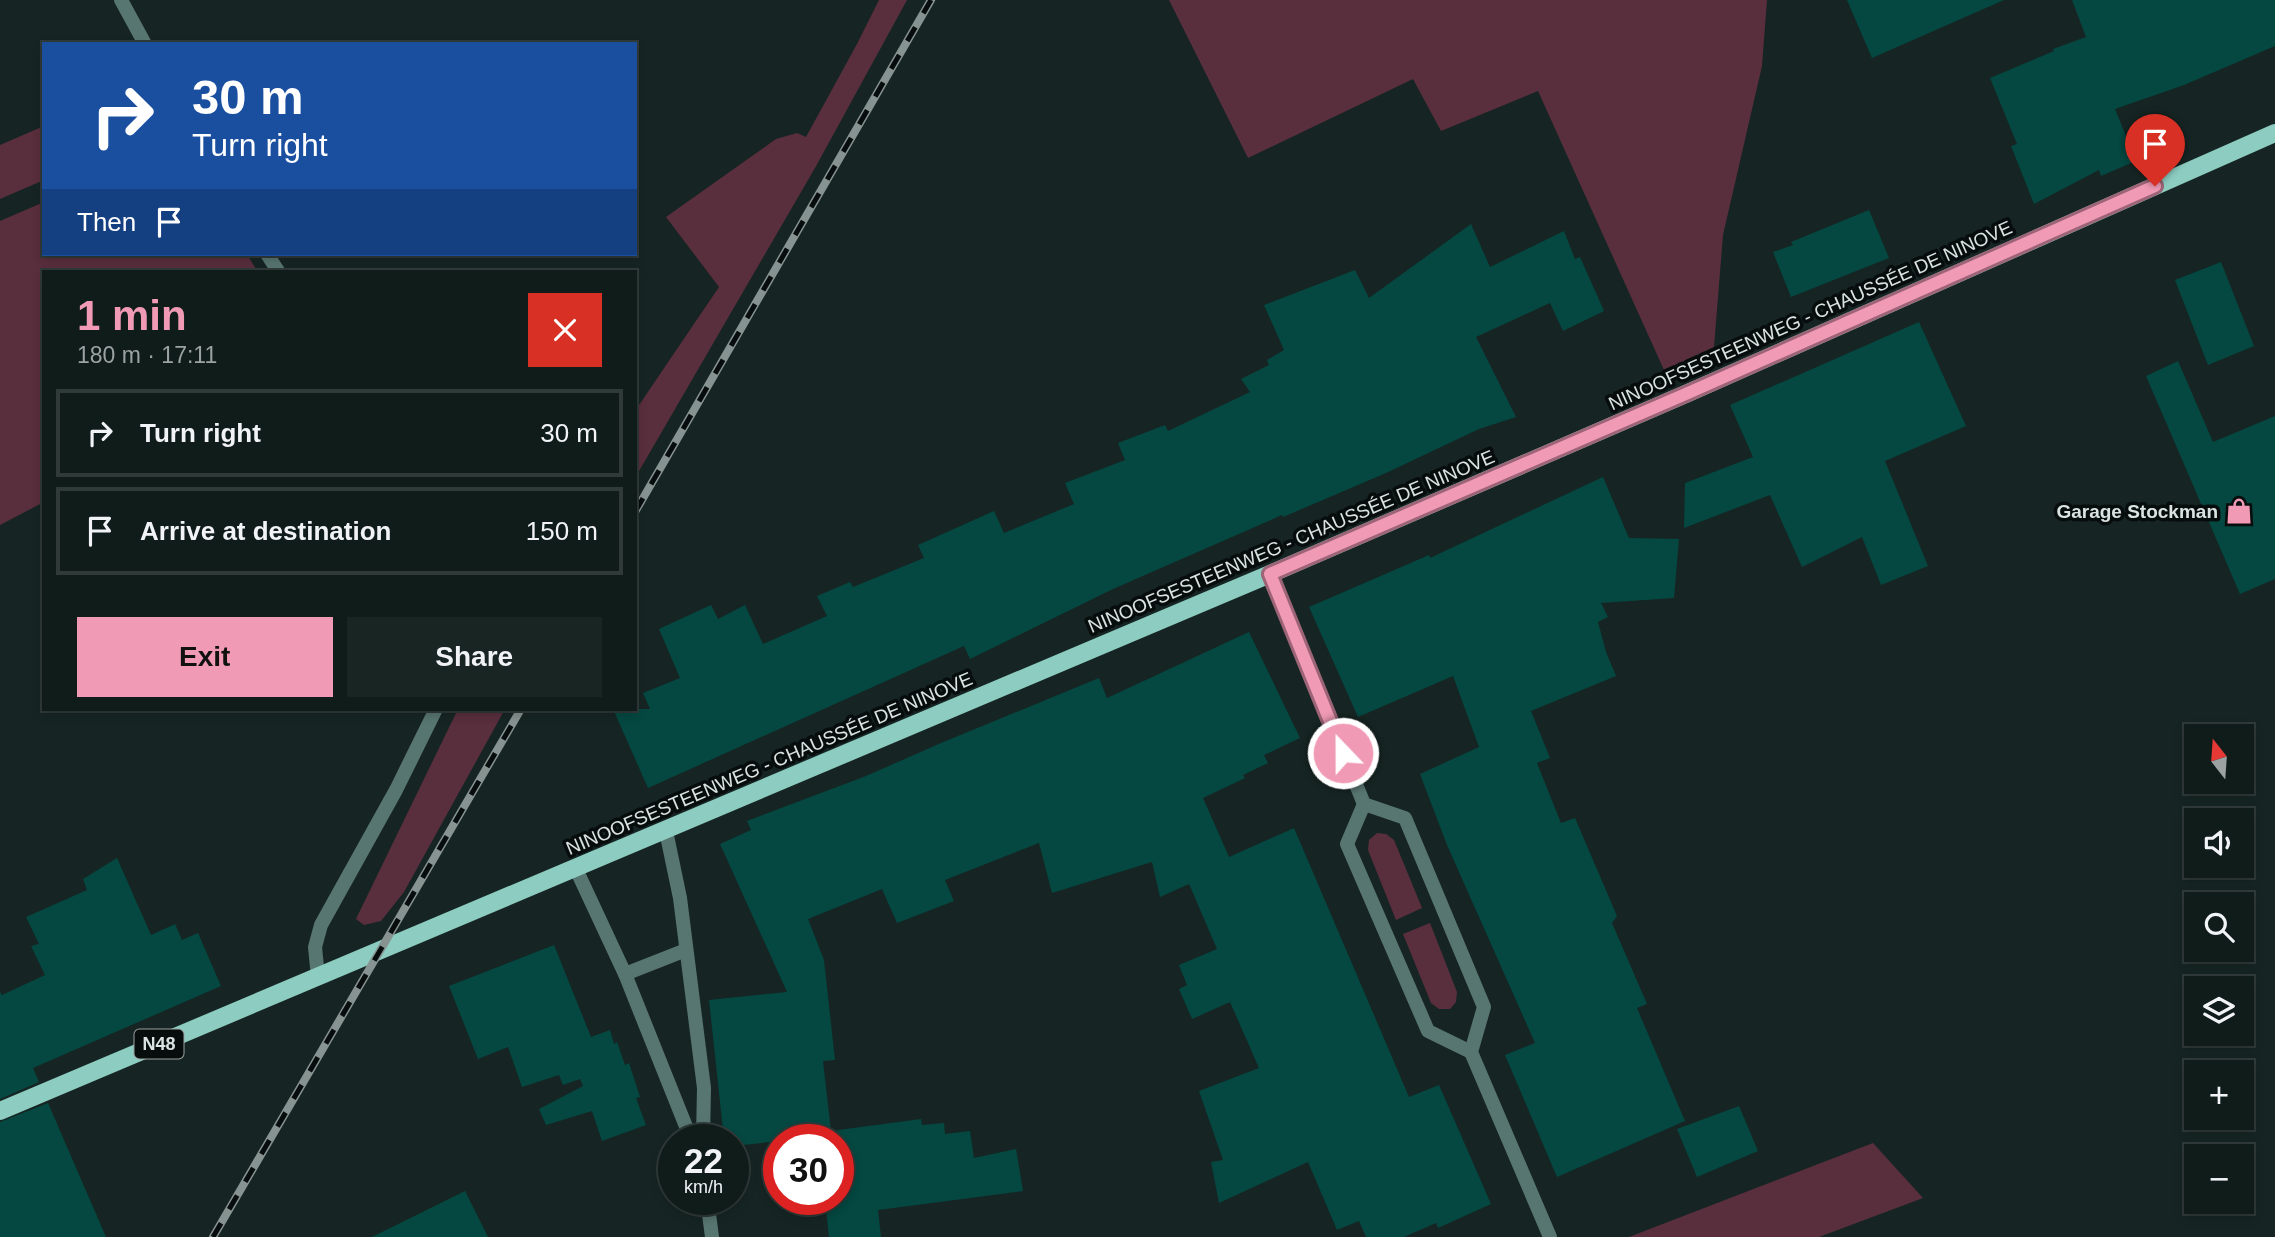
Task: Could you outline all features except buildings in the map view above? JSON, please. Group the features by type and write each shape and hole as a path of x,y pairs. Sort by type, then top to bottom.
{"main road":[{"name":"NINOOFSESTEENWEG - CHAUSSÉE DE NINOVE","path":"318,977 1270,574 1688,393 2275,133"},
{"name":"N48","path":"0,1111 318,977"}],"street":[{"path":"121,0 144,42"},
{"path":"1270,574 1364,804 1347,844 1428,1031 1471,1052"},
{"path":"318,977 315,947 321,925 396,790 435,711"},
{"path":"1364,804 1405,818 1484,1007 1471,1052 1550,1237"},
{"path":"666,831 680,898 704,1088 703,1124"},
{"path":"576,869 625,974 685,1124"},
{"path":"625,974 686,950"},
{"path":"709,1215 712,1237"}],"shaded area":[{"path":"879,0 907,0 815,168 637,475 637,408 719,287 666,217 776,139 797,133 806,137"},
{"path":"1169,0 1767,0 1762,66 1723,235 1714,347 1664,370 1538,91 1441,131 1413,79 1248,158"},
{"path":"42,127 42,181 0,199 0,145"},
{"path":"42,203 42,256 248,256 256,270 42,270 42,503 0,525 0,221"},
{"path":"457,711 504,711 404,892 381,921 364,925 356,919"},
{"path":"1377,833 1386,834 1394,840 1422,908 1396,920 1368,850 1369,840"},
{"path":"1430,923 1457,992 1456,1002 1450,1009 1439,1009 1431,1003 1403,934"},
{"path":"1873,1143 1923,1198 1819,1237 1629,1237"}],"railway":[{"path":"637,509 931,0"},
{"path":"213,1237 520,711"}],"place":[{"name":"Garage Stockman","path":"2239,511"}],"route":[{"path":"1343,753 1270,574 2155,186"}]}
